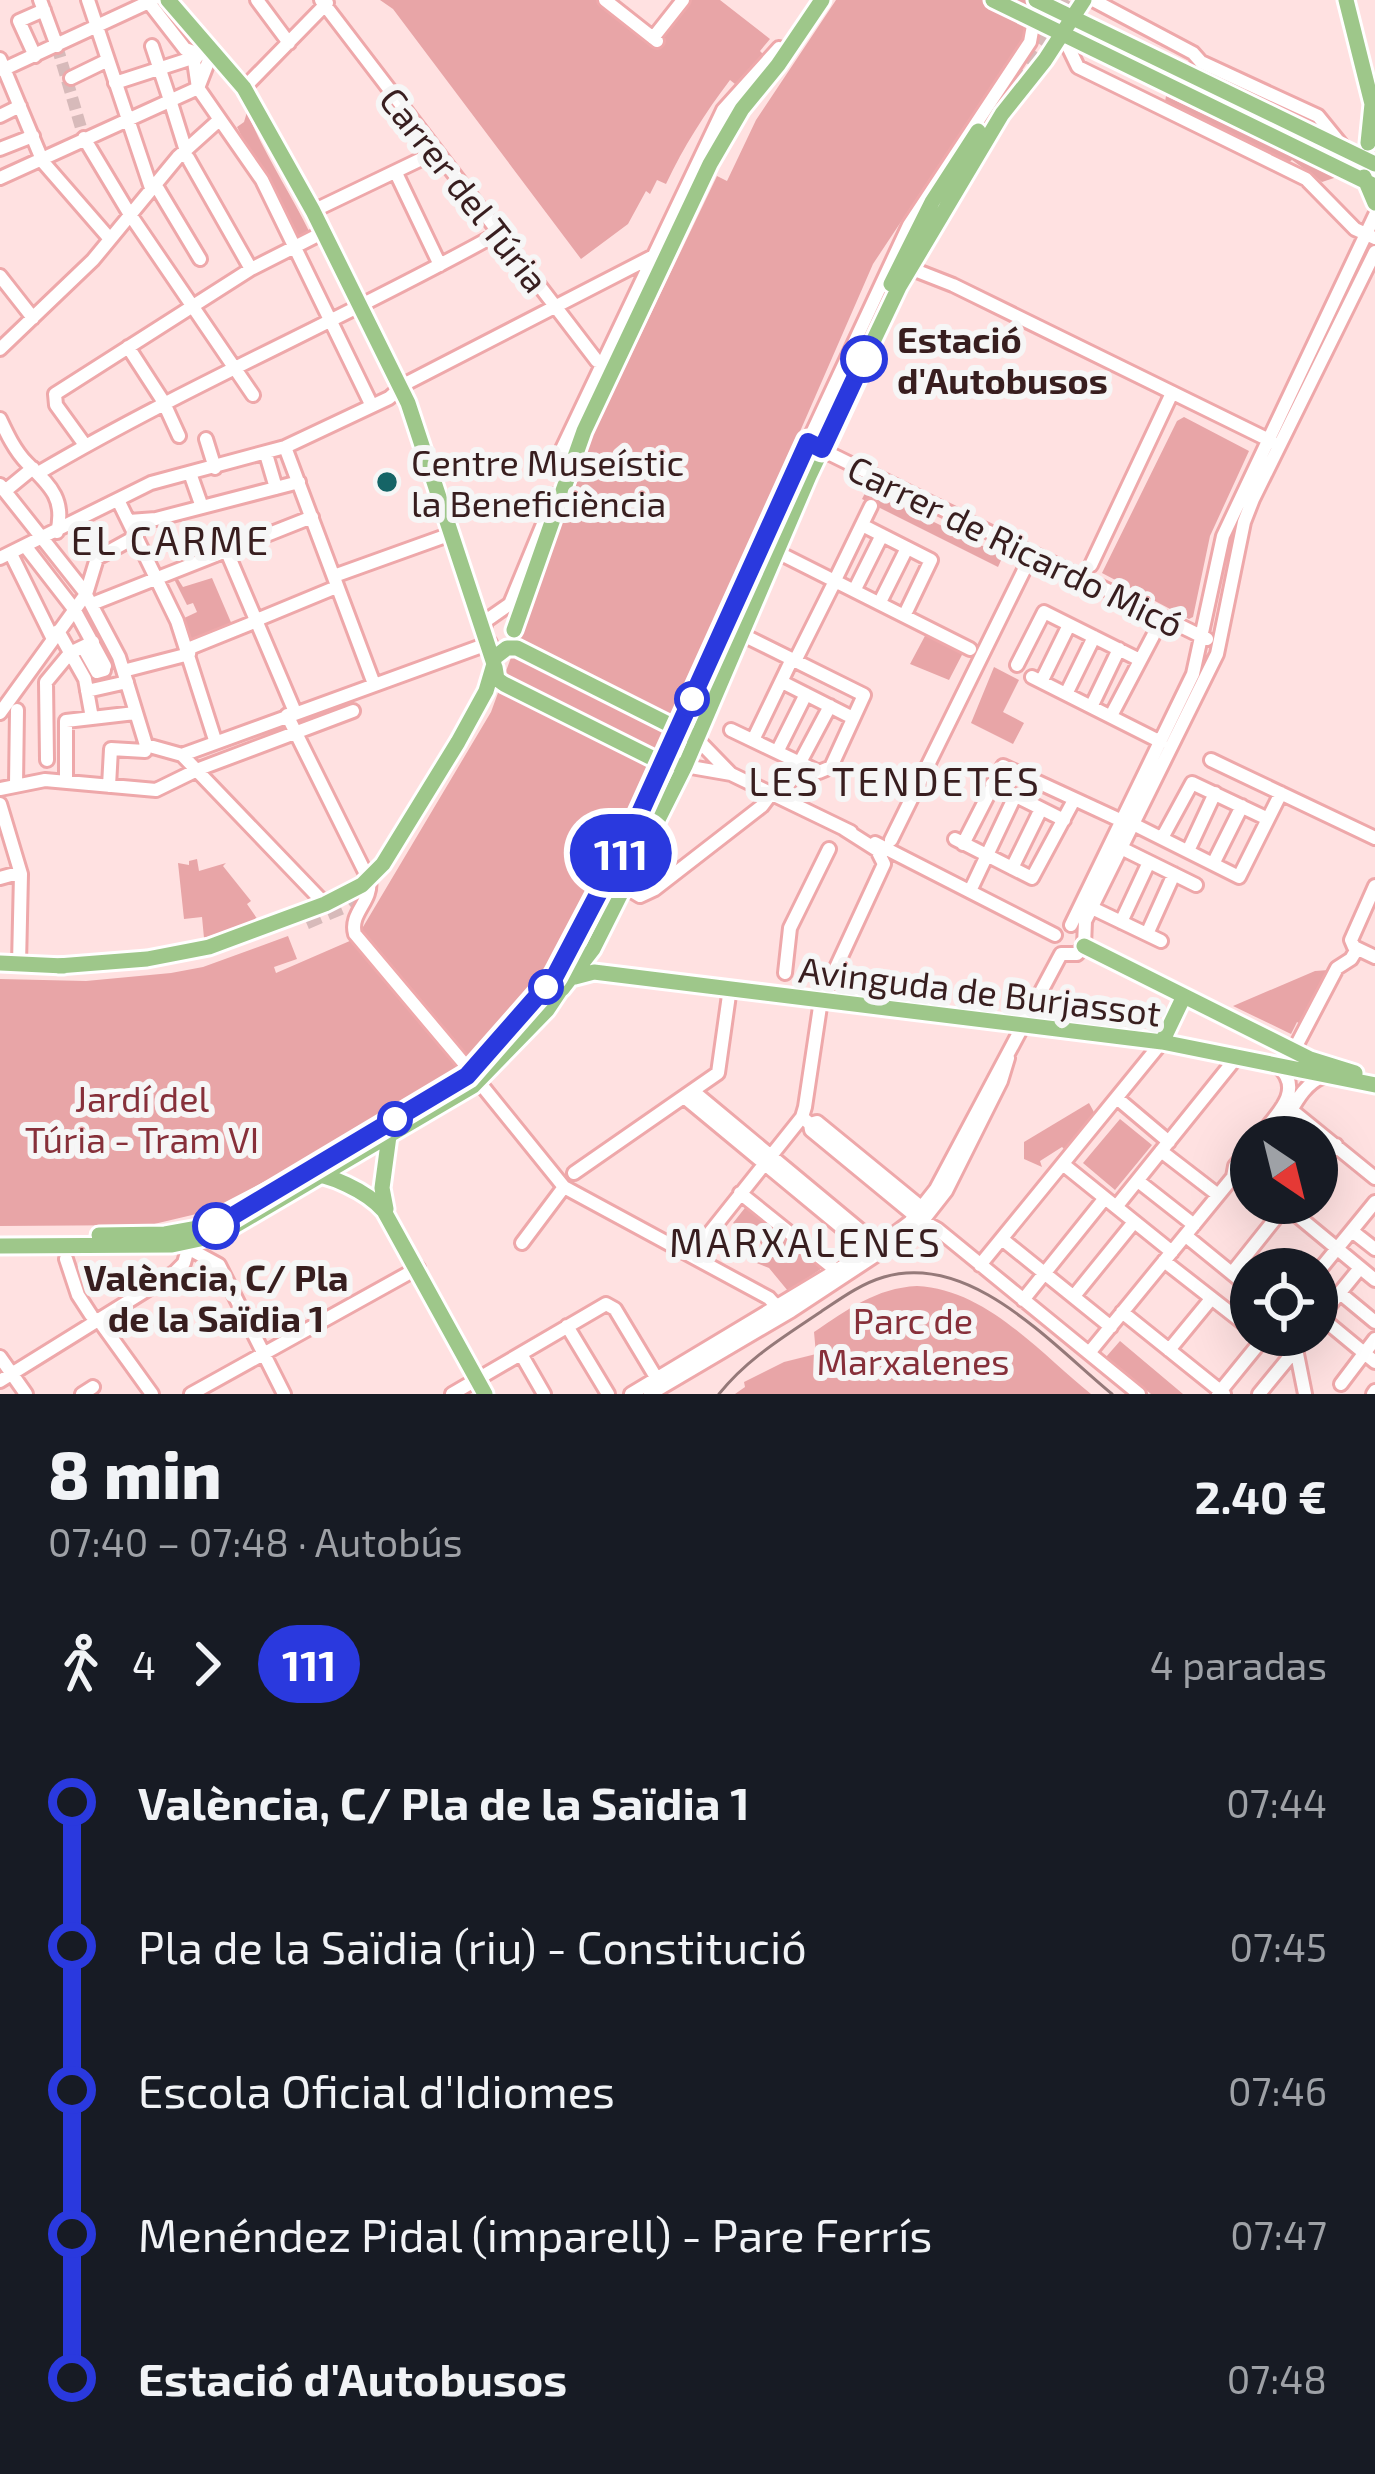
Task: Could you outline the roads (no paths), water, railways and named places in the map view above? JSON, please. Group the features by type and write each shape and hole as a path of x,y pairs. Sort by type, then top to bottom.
{"main road":[{"path":"168,0 199,55 244,88 324,232 400,389 497,679 660,762 685,766"},
{"path":"710,164 730,115 812,0"},
{"path":"514,630 584,431 664,249 742,109 822,0"},
{"path":"993,0 1034,20 1069,19 1344,148 1370,150"},
{"path":"906,265 1002,114 1069,19 1088,0"},
{"path":"1350,0 1375,80"},
{"path":"1350,0 1372,104 1370,184 1375,203"},
{"path":"1040,2 1370,184"},
{"path":"0,1235 165,1234 212,1223 389,1136 472,1074 564,981 625,887 685,766 814,446 906,265 932,202 977,131"},
{"path":"698,707 777,552 809,476 814,446"},
{"path":"736,632 809,476"},
{"path":"490,648 517,648 696,738"},
{"path":"58,966 192,952 325,904 369,880 478,709 490,648"},
{"path":"564,981 662,790"},
{"path":"12,963 108,969 177,964 243,947 306,922"},
{"name":"Avinguda de Burjassot","path":"1079,934 1184,996 1294,1051 1375,1081"},
{"name":"Avinguda de Burjassot","path":"564,981 594,972 730,988 784,983 821,1000 1162,1042 1324,1076 1375,1081"},
{"path":"1162,1042 1184,996"},
{"path":"389,1136 382,1194 392,1223"},
{"path":"313,1174 374,1200 418,1268 482,1387"},
{"path":"0,1246 190,1244 234,1227 313,1174"}],"street":[{"path":"88,0 153,186 200,259"},
{"path":"257,0 290,43"},
{"path":"605,0 655,40 683,0"},
{"path":"1088,0 1201,62 1318,116 1344,148"},
{"path":"110,239 42,159 2,66 35,56 150,1 185,49 199,55"},
{"path":"244,88 325,2"},
{"name":"Carrer del Túria","path":"325,2 496,234 598,361 612,360"},
{"path":"35,56 19,21 42,5 57,46"},
{"path":"1069,19 1078,68"},
{"path":"1034,20 1030,42 922,203 900,251 906,265 1274,443"},
{"path":"152,46 184,153 251,269"},
{"path":"145,746 127,676 111,662 55,634 6,556 147,484 285,447 372,406 664,249 723,110 778,48"},
{"path":"115,83 199,55"},
{"path":"199,55 198,88 227,134 238,141 280,217 372,406"},
{"path":"1045,59 1060,59 1306,179 1355,229 1371,237"},
{"path":"71,78 108,60"},
{"path":"0,178 198,88"},
{"path":"0,116 20,106"},
{"path":"0,349 218,121"},
{"path":"0,149 33,136"},
{"path":"84,138 129,213 253,394"},
{"path":"313,211 436,152"},
{"path":"396,173 440,266"},
{"path":"564,981 676,726 814,446 922,203"},
{"path":"1079,934 1121,848 1128,822 1216,654 1244,522 1274,443 1371,237 1375,214"},
{"path":"85,445 56,405 56,394 251,269 324,232"},
{"path":"111,662 89,599 51,534 3,488 163,401 496,234"},
{"path":"1055,935 1061,954 1072,956 1193,674 1222,536 1375,252"},
{"path":"0,276 5,293 33,318"},
{"path":"128,347 179,436"},
{"path":"567,468 562,449 612,360"},
{"path":"1091,565 1172,393"},
{"path":"0,419 53,488 60,524 51,534"},
{"path":"182,755 374,684 490,648 487,620 510,604 584,431"},
{"path":"206,439 214,468"},
{"name":"Carrer de Ricardo Micó","path":"814,446 1202,635 1215,646 1216,654"},
{"path":"285,447 374,684"},
{"path":"266,454 276,488"},
{"path":"190,473 202,507"},
{"path":"129,521 298,482"},
{"path":"118,500 179,626 215,740"},
{"path":"753,740 871,506"},
{"path":"16,785 8,704 74,609 89,599 158,578 312,517"},
{"path":"862,525 932,560 911,616"},
{"path":"189,654 190,648 258,620 360,567 452,534"},
{"path":"856,585 882,535"},
{"path":"89,599 98,557 137,536"},
{"path":"26,548 74,609 92,718"},
{"path":"882,598 907,548"},
{"path":"227,552 258,620 291,713 293,732 369,880 370,891 352,923 355,934 551,1169 764,1295 778,1308"},
{"path":"777,552 970,649"},
{"path":"891,840 1026,566"},
{"path":"27,588 48,576"},
{"path":"40,613 63,596"},
{"path":"1209,597 1219,609 1230,601"},
{"path":"1017,665 1044,612 1140,660"},
{"path":"1069,625 1037,677 1161,742"},
{"path":"731,730 819,772 831,767 864,695 736,632"},
{"path":"1113,712 1153,636"},
{"path":"1068,690 1094,637"},
{"path":"47,760 46,682 82,647"},
{"path":"1093,703 1119,650"},
{"path":"87,691 189,654"},
{"path":"782,682 853,718"},
{"path":"777,752 806,694"},
{"path":"8,704 46,712"},
{"path":"625,887 640,896 655,889 776,796 802,764 830,706"},
{"path":"0,789 45,780 156,790 352,711"},
{"path":"46,737 92,718 135,713"},
{"path":"66,730 67,782"},
{"path":"696,738 731,774"},
{"path":"110,786 111,749 148,746 182,755 325,904"},
{"path":"16,760 66,758"},
{"path":"1211,760 1375,838"},
{"path":"685,766 731,774 776,796 837,836 922,866 1055,935 1079,934"},
{"path":"1074,800 1032,878 959,841 1003,766 1239,877 1281,794"},
{"path":"1162,838 1192,783 1268,818"},
{"path":"992,784 1064,820"},
{"path":"1188,851 1216,793"},
{"path":"970,892 1016,796"},
{"path":"0,804 21,874 12,963"},
{"path":"1213,864 1242,806"},
{"path":"1012,868 1041,808"},
{"path":"692,1255 767,1160 806,1120 821,1000 884,859 878,850 837,836"},
{"path":"784,983 790,928 837,836"},
{"path":"1121,848 1196,885"},
{"path":"1121,922 1149,862"},
{"path":"874,889 892,865 922,866"},
{"path":"0,878 18,873"},
{"path":"1147,934 1174,874"},
{"path":"1375,886 1352,934 1352,944 1375,957"},
{"path":"1092,908 1161,941"},
{"path":"1294,1051 1337,968 1358,949"},
{"path":"0,952 12,963"},
{"path":"650,1394 877,1257 922,1216 1001,1082 1012,1046 1061,954"},
{"path":"522,1243 568,1182 718,1072 730,988"},
{"path":"980,1265 1162,1042"},
{"path":"1023,1300 1110,1203 1138,1180 1236,1058"},
{"path":"1278,1066 1291,1085 1284,1116"},
{"path":"313,1174 472,1074"},
{"path":"1279,1116 1324,1076"},
{"path":"688,1094 859,1241 862,1252 857,1259"},
{"path":"1118,1099 1218,1196"},
{"path":"1289,1106 1301,1116"},
{"path":"806,1120 817,1122 937,1229 1139,1394"},
{"path":"1338,1147 1375,1178"},
{"path":"767,1160 872,1240 885,1241"},
{"path":"1064,1165 1134,1222 1230,1314"},
{"path":"1138,1180 1230,1272"},
{"path":"1088,1353 1230,1186"},
{"path":"6,1377 94,1317 180,1269 195,1235 272,1191"},
{"path":"740,1193 837,1271"},
{"path":"1337,1248 1375,1202"},
{"path":"632,1394 922,1216"},
{"path":"1074,1296 1134,1222"},
{"path":"1252,1248 1270,1224"},
{"path":"1308,1224 1335,1248"},
{"path":"1352,1231 1375,1249"},
{"path":"1003,1239 1111,1327"},
{"path":"190,1244 219,1265 284,1394"},
{"path":"1338,1251 1375,1280"},
{"path":"66,1259 78,1295 152,1394"},
{"path":"191,1394 418,1268"},
{"path":"1360,1268 1340,1293 1375,1322"},
{"path":"1169,1350 1211,1300"},
{"path":"452,1394 482,1387 521,1354 602,1306 613,1306 657,1378"},
{"path":"1122,1312 1221,1393 1245,1356"},
{"path":"567,1326 608,1394"},
{"path":"1338,1332 1370,1358"},
{"path":"1341,1384 1370,1358 1375,1339"},
{"path":"1259,1394 1296,1349 1305,1394"},
{"path":"521,1354 544,1394"},
{"path":"0,1358 6,1377 26,1394"}],"tunnel":[{"path":"986,119 1068,0"},
{"path":"57,46 84,138"},
{"path":"662,790 698,707"},
{"path":"306,922 344,906 373,883"}],"tram line":[{"path":"719,1394 766,1350 850,1292 884,1277 916,1273 948,1278 1007,1307 1112,1394"}],"place":[{"name":"Estació d'Autobusos","path":"864,359"},
{"name":"Centre Museístic la Beneficiència","path":"387,482"},
{"name":"València, C/ Pla de la Saïdia 1","path":"216,1226"}],"district":[{"name":"EL CARME","path":"171,539"},
{"name":"LES TENDETES","path":"895,780"},
{"name":"MARXALENES","path":"806,1241"}],"park label":[{"name":"Jardí del Túria - Tram VI","path":"142,1118"},
{"name":"Parc de Marxalenes","path":"913,1340"}]}
